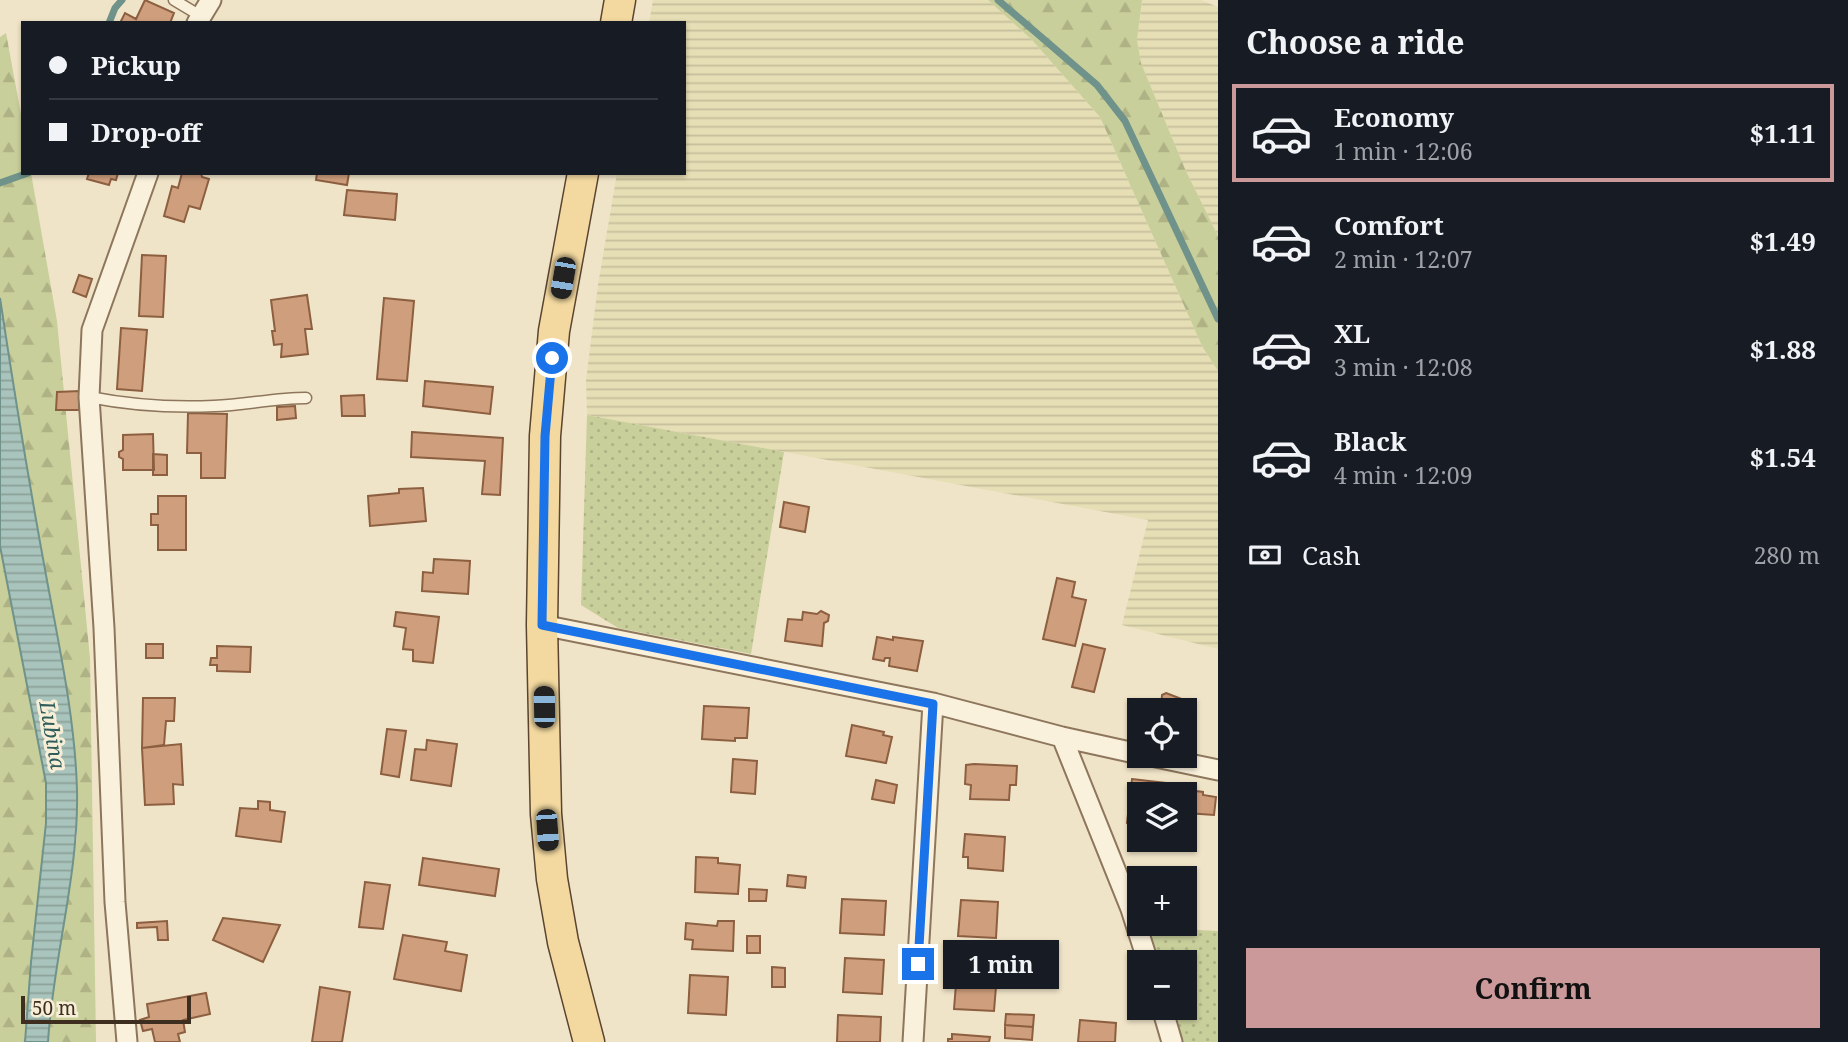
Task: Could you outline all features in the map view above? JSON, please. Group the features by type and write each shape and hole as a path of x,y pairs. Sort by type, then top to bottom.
{"main road":[{"path":"616,21 620,0"},
{"path":"583,175 552,358 545,436 542,625 546,814 552,879 563,942 589,1042"}],"street":[{"path":"127,1042 115,902 104,628 89,397 92,330 147,175"},
{"path":"542,625 933,704 1127,751"},
{"path":"913,1042 933,704"},
{"path":"1062,737 1131,909 1143,950"},
{"path":"1197,766 1218,770"},
{"path":"1166,1020 1172,1042"}],"lane":[{"path":"174,0 202,13"},
{"path":"89,397 147,406 211,407 280,398 306,398"}],"shaded area":[{"path":"653,0 988,0 1032,40 1100,117 1202,346 1218,371 1218,649 1122,625 1148,520 587,415 586,380 598,285 617,175 686,175 686,21 649,21"},
{"path":"1142,0 1201,0 1218,7 1218,236 1185,169 1141,63 1137,40"}],"green space":[{"path":"988,0 1142,0 1137,40 1141,63 1185,169 1218,236 1218,371 1202,346 1100,117 1032,40"},
{"path":"6,33 21,114 21,175 31,175 57,321 90,658 96,1042 48,1042 50,1006 77,838 77,788 68,695 21,435 0,298 0,37"},
{"path":"587,415 784,452 751,654 618,628 581,605"},
{"path":"0,546 46,783 46,823 25,1042 0,1042"},
{"path":"1197,930 1218,931 1218,1042 1181,1042 1174,1020 1197,1020 1197,950 1152,950 1148,936 1197,936"}],"water":[{"name":"Lubina","path":"0,298 66,682 76,763 77,822 74,853 48,1042 25,1042 46,823 46,783 0,546"}],"building":[{"path":"145,0 174,13 171,21 121,21 125,13 136,19"},
{"path":"88,175 117,175 116,180 111,179 109,185 87,179"},
{"path":"181,175 202,175 209,179 200,209 189,206 184,222 164,216 172,186 178,188"},
{"path":"317,175 349,175 347,185 316,180"},
{"path":"347,190 397,194 395,220 344,215"},
{"path":"142,255 166,256 163,317 139,316"},
{"path":"79,275 92,279 86,297 73,292"},
{"path":"307,295 312,329 305,329 308,354 281,357 282,344 274,345 271,300"},
{"path":"384,298 414,301 407,381 377,379"},
{"path":"121,328 147,330 142,391 117,389"},
{"path":"425,381 493,387 490,414 423,406"},
{"path":"79,391 79,410 56,410 57,392"},
{"path":"364,395 365,416 342,416 341,396"},
{"path":"295,406 296,418 277,420 277,407"},
{"path":"188,413 227,414 225,478 201,478 201,453 187,453"},
{"path":"412,432 503,438 500,495 482,494 485,461 411,457"},
{"path":"153,434 154,470 123,470 123,459 119,457 119,452 123,450 123,435"},
{"path":"153,454 167,455 167,475 153,475"},
{"path":"423,488 426,521 370,526 368,496 399,493 399,489"},
{"path":"158,496 186,496 186,550 158,550 158,525 151,525 151,514 158,514"},
{"path":"784,502 809,507 805,532 780,527"},
{"path":"434,559 470,561 468,594 422,591 423,572 433,573"},
{"path":"1057,578 1075,582 1072,597 1086,600 1075,646 1043,639"},
{"path":"821,611 829,615 828,621 824,623 822,646 785,641 788,619 802,620 803,612 817,614"},
{"path":"396,612 439,617 433,663 413,661 413,650 403,649 406,628 394,626"},
{"path":"877,637 923,641 917,671 889,666 890,658 885,658 884,661 873,659"},
{"path":"146,644 163,644 163,658 146,658"},
{"path":"1083,644 1105,649 1094,692 1072,687"},
{"path":"217,646 251,647 250,672 217,671 217,665 210,665 211,658 217,658"},
{"path":"1166,693 1179,698 1162,698"},
{"path":"143,698 175,698 174,721 166,721 164,745 142,748"},
{"path":"704,706 749,708 747,738 735,738 735,741 702,739"},
{"path":"852,725 884,732 883,735 892,737 886,763 846,756"},
{"path":"387,729 406,731 399,777 381,774"},
{"path":"427,740 457,744 451,786 411,780 415,749 426,750"},
{"path":"181,744 183,785 173,784 174,804 145,805 142,748"},
{"path":"733,759 757,761 755,794 731,792"},
{"path":"966,765 1017,766 1016,785 1010,785 1009,800 970,799 971,785 965,784"},
{"path":"1132,779 1157,782 1132,782"},
{"path":"876,780 897,785 894,803 872,799"},
{"path":"1197,791 1216,797 1214,815 1197,814"},
{"path":"258,801 270,802 270,810 285,812 281,842 236,836 240,808 258,809"},
{"path":"965,834 1005,837 1003,871 968,868 968,857 963,857"},
{"path":"696,857 718,858 718,863 740,865 738,894 695,892"},
{"path":"423,858 499,869 495,896 419,885"},
{"path":"788,875 806,877 805,888 787,886"},
{"path":"365,882 390,885 383,929 359,927"},
{"path":"749,889 767,890 766,901 749,901"},
{"path":"842,899 886,901 884,935 840,933"},
{"path":"961,900 998,902 996,938 958,936"},
{"path":"223,918 280,925 263,962 213,940"},
{"path":"167,921 168,940 158,940 157,927 137,928 137,923"},
{"path":"718,921 734,921 733,951 692,949 693,940 685,939 686,923 717,926"},
{"path":"403,935 447,942 445,951 467,955 461,991 394,979"},
{"path":"747,936 760,936 760,953 747,953"},
{"path":"845,958 884,960 882,994 843,992"},
{"path":"772,967 785,968 785,987 772,987"},
{"path":"957,971 997,974 994,1011 954,1009"},
{"path":"690,975 728,977 726,1015 688,1013"},
{"path":"320,987 350,992 342,1042 312,1042"},
{"path":"206,993 210,1014 183,1020 185,1032 178,1034 180,1042 155,1042 152,1029 143,1031 140,1020 149,1017 147,1004"},
{"path":"1006,1014 1034,1015 1033,1027 1005,1025"},
{"path":"838,1015 881,1017 880,1042 837,1042"},
{"path":"1080,1020 1116,1023 1115,1042 1078,1042"},
{"path":"1005,1025 1033,1027 1032,1040 1005,1038"},
{"path":"952,1034 990,1037 989,1042 948,1042 948,1039 952,1039"}],"waterway":[{"path":"110,21 122,0"},
{"path":"998,0 1097,85 1125,121 1218,319"},
{"path":"0,183 22,175"}],"route":[{"path":"552,358 545,436 542,625 933,704 918,964"}]}
